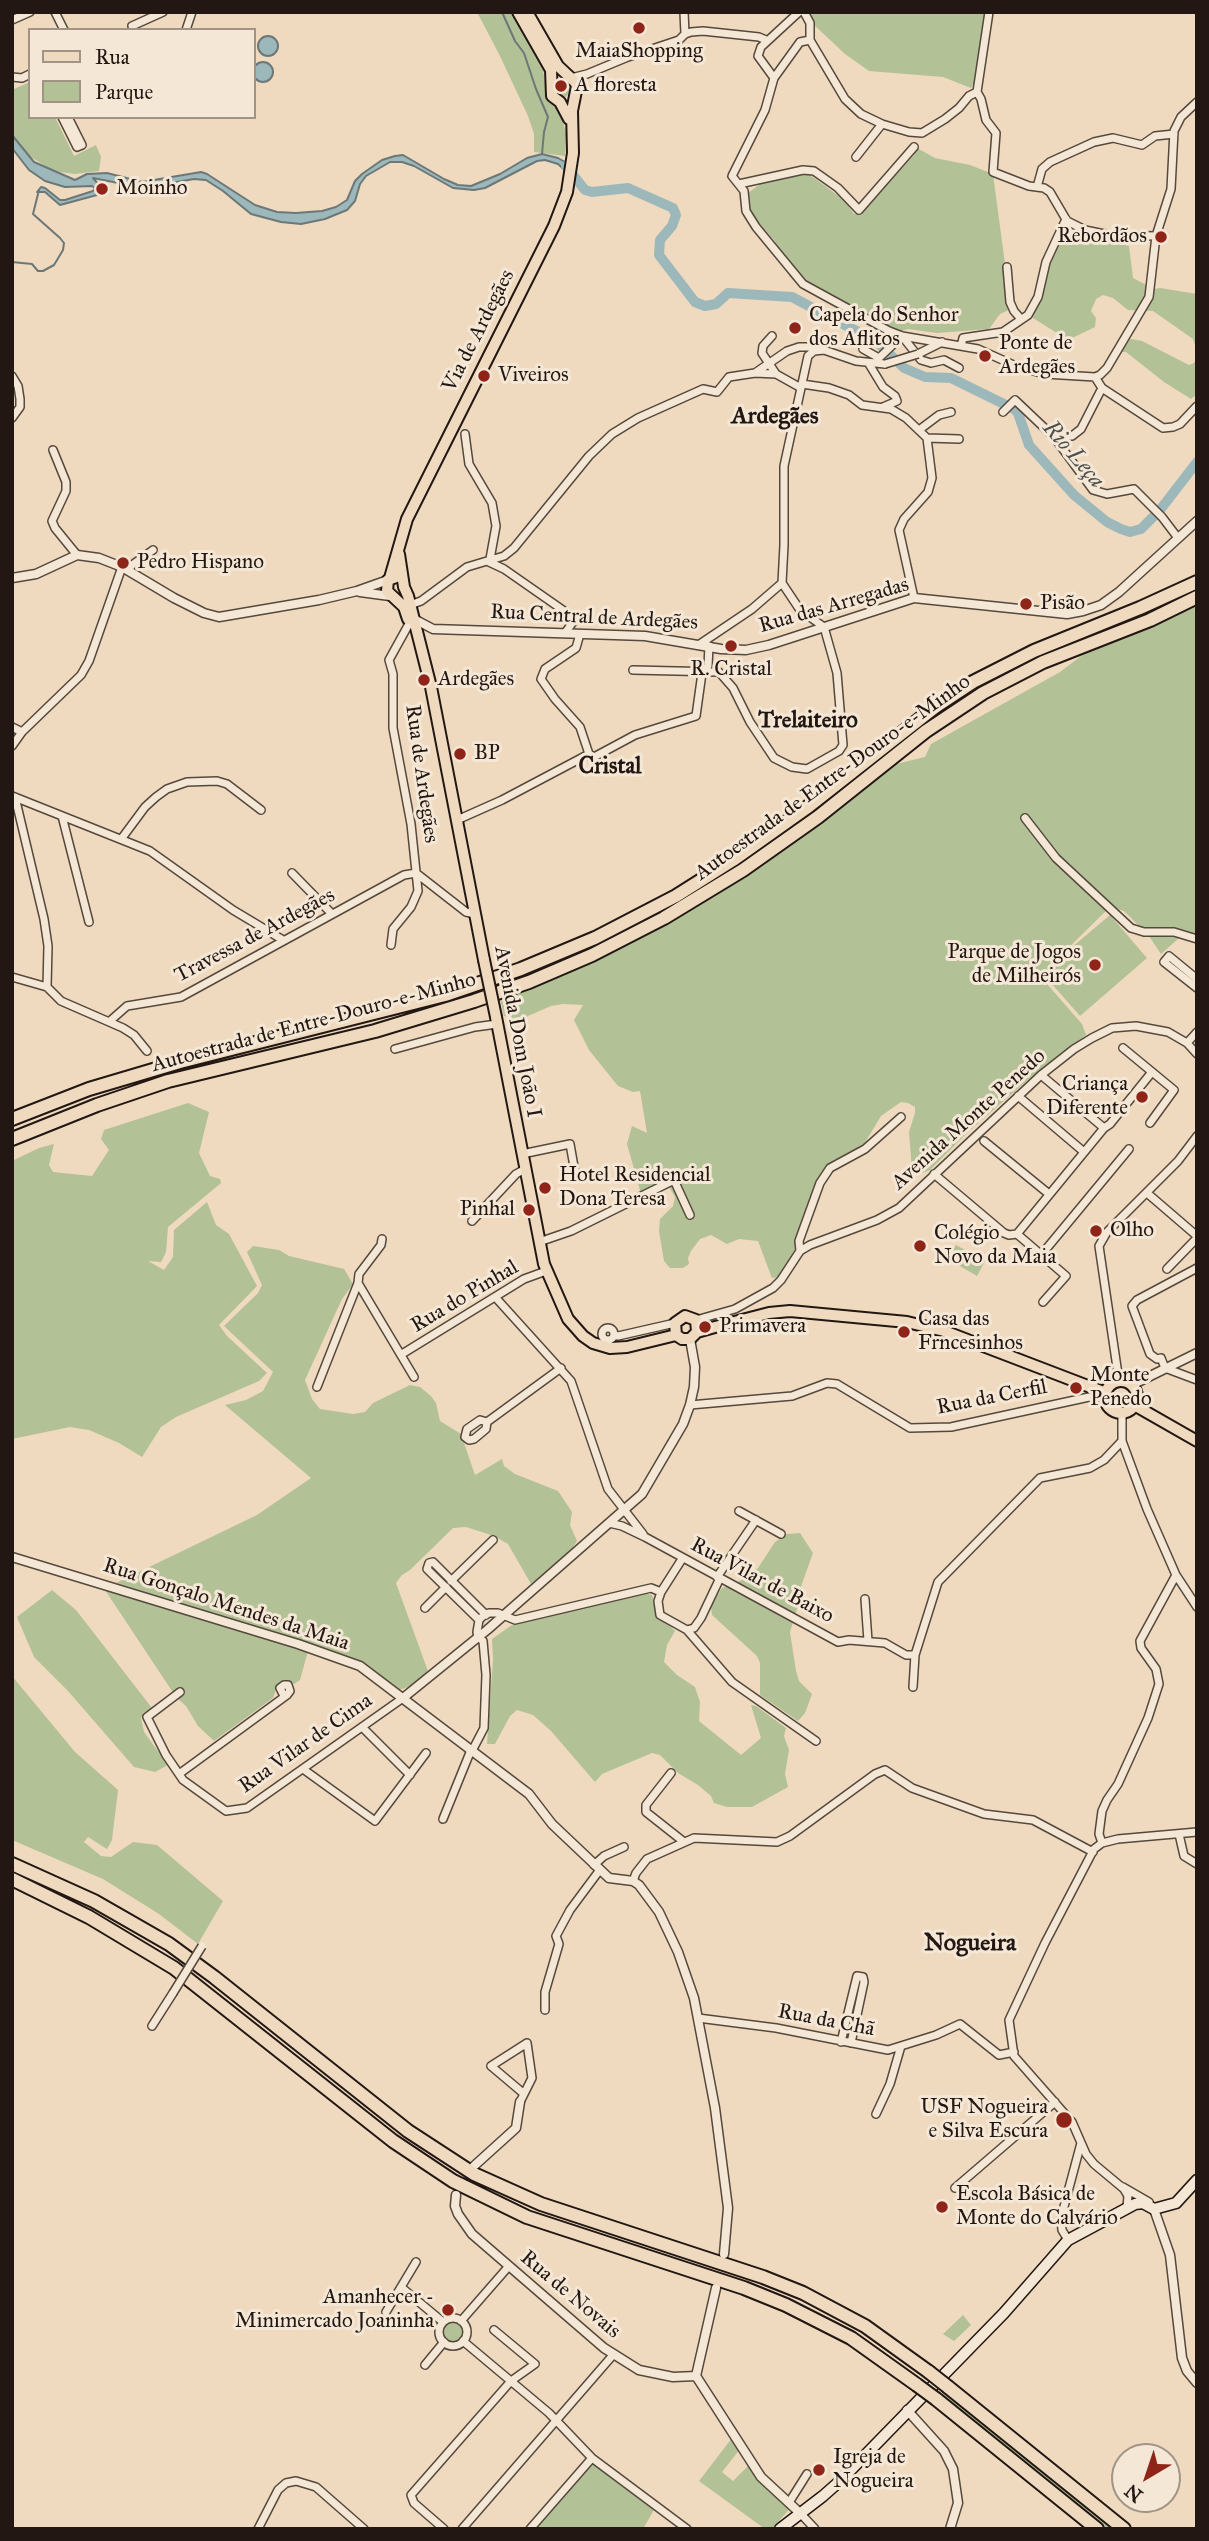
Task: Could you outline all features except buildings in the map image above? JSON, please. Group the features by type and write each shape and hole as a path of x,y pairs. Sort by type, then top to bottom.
{"highway":[{"name":"Autoestrada de Entre-Douro-e-Minho","path":"12,1119 89,1089 163,1066 445,995 521,969 595,938 676,895 733,860 809,806 935,707 973,682 1034,650 1197,582"},
{"name":"Autoestrada de Entre-Douro-e-Minho","path":"12,1139 97,1105 168,1081 375,1031 474,1001 529,982 592,955 664,918 743,870 818,817 926,731 983,692 1043,662 1150,620 1197,597"},
{"path":"12,1864 112,1910 177,1950 408,2131 464,2168 541,2204 791,2288 865,2326 929,2372 1124,2529"},
{"path":"12,1878 100,1923 174,1968 393,2141 453,2181 538,2221 776,2300 851,2338 936,2399 1097,2529"}],"main road":[{"name":"Via de Ardegães","path":"518,12 551,70 552,96 566,110 572,129"},
{"name":"Via de Ardegães","path":"396,582 398,544 407,519 554,226 566,192 573,153 572,129 577,86 558,66 527,12"},
{"path":"552,81 561,75 569,77"},
{"path":"560,102 571,100 575,96"},
{"path":"396,582 400,596 392,597 387,591 396,582"},
{"name":"Avenida Dom João I","path":"396,582 410,605 431,687 546,1271 568,1320 593,1343 610,1348 627,1347 676,1329 685,1315 694,1331"},
{"name":"Avenida Dom João I","path":"392,597 404,607 414,627"},
{"path":"676,1329 682,1339 694,1331 769,1313 790,1311 907,1322 944,1331 1105,1395 1112,1409 1122,1412 1129,1410 1134,1405 1136,1392 1132,1385 1119,1381 1109,1386 1105,1395"},
{"path":"1134,1405 1197,1441"},
{"path":"780,2529 840,2481 1004,2313 1068,2240 1126,2207 1139,2203 1157,2208 1176,2203 1197,2180"}],"street":[{"path":"12,20 30,12"},
{"path":"55,12 63,28"},
{"path":"132,28 163,12"},
{"path":"684,12 685,34"},
{"path":"774,78 758,56 766,40 799,12"},
{"path":"804,12 810,23 810,40 850,105 861,114 882,124 918,134 933,127 976,92 989,12"},
{"path":"569,77 587,74 679,40 685,34 703,31 766,40"},
{"path":"810,40 800,42 774,78 765,110 732,176 744,191 746,212 803,284 898,338 921,360 931,363 944,360 959,368"},
{"path":"976,92 981,99 986,120 996,133 993,172 1050,192 1066,219 1085,230 1110,235 1156,236"},
{"path":"898,338 943,342 978,349 1018,367 1045,374 1095,377 1107,368 1149,298 1156,236 1171,189 1174,134 1181,117 1197,102"},
{"path":"63,119 77,147 82,145 69,119"},
{"path":"856,157 882,124"},
{"path":"1037,187 1042,169 1050,162 1094,142 1113,138 1142,145 1155,136 1174,134"},
{"path":"738,184 803,170 814,171 838,188 859,210 914,147"},
{"path":"961,345 963,338 1003,332 1028,316 1041,288 1046,262 1066,219"},
{"path":"1007,267 1010,302 1021,319"},
{"path":"772,336 763,346 762,353 776,374"},
{"path":"863,349 879,358 898,338"},
{"path":"633,670 719,672 733,688 750,722 774,758 792,767 807,769 839,751 843,745 837,673 823,624 800,610 782,583 784,466 808,356 814,351 824,350 869,364 885,364 918,354 943,342"},
{"path":"755,373 799,347 811,347 814,351"},
{"path":"410,605 421,601 467,567 504,556 514,548 589,456 612,434 660,407 703,389 717,392 729,377 755,373 776,374 802,386 829,388 849,395 862,405 874,408 897,401 895,396 883,387 869,364"},
{"path":"12,376 18,386 20,407 12,418"},
{"path":"1095,377 1102,388 1163,428 1173,428 1180,424 1197,406"},
{"path":"1054,437 1077,433 1102,388"},
{"path":"1003,412 1015,400 1054,437 1093,490 1107,494 1134,489 1162,517 1178,538"},
{"path":"883,407 906,418 927,438 932,478 928,492 900,524 899,530 914,598"},
{"path":"919,430 939,415 951,412"},
{"path":"465,434 469,464 492,503 496,526 488,560"},
{"path":"927,438 959,439"},
{"path":"53,450 66,482 66,491 52,521 77,555"},
{"name":"Rua das Arregadas","path":"705,645 746,650 914,598 1067,614 1083,611 1101,605 1119,592 1197,521"},
{"path":"12,746 22,732 82,675 125,568 153,550"},
{"path":"12,578 36,573 77,555 99,558 125,568 204,613 219,617 396,582"},
{"path":"488,560 505,569 573,620 584,634 576,648 545,669 541,679 580,727 592,755"},
{"name":"Rua Central de Ardegães","path":"414,627 645,636 705,645 782,583"},
{"path":"357,591 392,597"},
{"path":"565,634 573,620"},
{"path":"400,640 414,627"},
{"name":"Rua Central de Ardegães","path":"414,627 433,629"},
{"name":"Rua de Ardegães","path":"391,945 393,929 416,898 418,891 411,824 391,717 393,674 389,660 400,640 414,627"},
{"path":"457,820 635,735 696,716 702,673 708,666 705,645"},
{"path":"12,727 22,732"},
{"path":"122,838 156,797 167,789 187,782 217,780 227,784 261,810"},
{"path":"14,796 150,851 233,910 283,940"},
{"path":"14,796 44,919 48,946 47,987"},
{"path":"62,816 89,922"},
{"path":"1025,818 1056,858 1131,928 1144,932 1174,932 1197,939"},
{"path":"292,873 332,914"},
{"path":"416,873 466,912 475,915"},
{"name":"Travessa de Ardegães","path":"110,1021 127,1006 181,997 400,876 416,873"},
{"path":"1197,979 1168,956 1164,962 1197,988"},
{"path":"12,977 47,987 61,1001 110,1021 134,1035 147,1051"},
{"path":"395,1049 496,1021"},
{"name":"Avenida Monte Penedo","path":"800,1251 890,1214 1041,1075 1074,1049 1112,1028 1136,1026 1168,1032 1187,1043 1197,1054"},
{"path":"1187,1043 1197,1032"},
{"path":"1124,1048 1174,1090 1150,1123"},
{"path":"934,1174 1004,1233 1017,1234 1152,1072"},
{"path":"1041,1075 1104,1128"},
{"path":"1018,1096 1084,1152"},
{"path":"403,1698 504,1615 642,1494 683,1424 690,1405 694,1387 694,1331 711,1315 735,1309 773,1288 788,1273 800,1251 799,1241 820,1183 830,1168 865,1149 901,1117"},
{"path":"1119,1381 1099,1246 1107,1232 1178,1161 1197,1136"},
{"path":"984,1141 1049,1194"},
{"path":"522,1154 570,1144 576,1178"},
{"path":"1042,1254 1129,1149"},
{"path":"472,1221 516,1174 525,1169"},
{"path":"539,1242 571,1231 674,1180 690,1215"},
{"path":"1147,1193 1197,1237 1167,1269"},
{"path":"1017,1234 1066,1276 1043,1302"},
{"path":"317,1387 358,1283 359,1274 381,1245 382,1239"},
{"path":"1197,1268 1132,1304 1150,1354 1157,1359 1161,1358 1165,1368 1197,1380"},
{"name":"Rua do Pinhal","path":"402,1354 524,1279 546,1271"},
{"name":"Rua do Pinhal","path":"358,1283 414,1377"},
{"name":"Rua Vilar de Baixo","path":"496,1298 571,1381 607,1489 645,1537"},
{"path":"711,1315 715,1327"},
{"path":"614,1335 676,1329"},
{"path":"1132,1385 1197,1353"},
{"path":"486,1422 561,1368"},
{"name":"Rua da Cerfil","path":"690,1405 792,1396 827,1383 838,1384 910,1429 951,1427 1105,1395"},
{"path":"1122,1412 1122,1441 1147,1509 1175,1575 1197,1607"},
{"path":"913,1686 915,1655 937,1582 1040,1478 1090,1468 1104,1460 1122,1441"},
{"path":"739,1511 782,1534"},
{"path":"687,1630 694,1628 701,1618 719,1577 756,1520"},
{"name":"Rua Vilar de Baixo","path":"609,1523 645,1537 838,1642 885,1643 906,1655 915,1655"},
{"path":"425,1608 493,1540"},
{"name":"Rua Gonçalo Mendes da Maia","path":"12,1557 360,1666 536,1800 552,1824 596,1868 609,1878 633,1881"},
{"path":"682,1559 661,1592 658,1601 660,1615 687,1630 732,1682 817,1741"},
{"path":"1102,1843 1099,1834 1102,1811 1118,1784 1148,1718 1158,1684 1156,1669 1141,1648 1140,1641 1175,1575"},
{"path":"449,1584 482,1617"},
{"path":"482,1617 498,1613 515,1620 652,1588 661,1592"},
{"path":"865,1599 868,1641"},
{"path":"443,1819 484,1728 486,1675 483,1641 477,1632 482,1617"},
{"name":"Rua Vilar de Cima","path":"180,1692 147,1717 166,1755 183,1780 226,1811 247,1808 403,1698"},
{"path":"179,1774 284,1696"},
{"path":"362,1727 410,1775"},
{"path":"303,1769 375,1821 426,1753"},
{"path":"723,2254 728,2208 715,2108 698,2018 682,1964 659,1912 645,1891 633,1881 636,1872 647,1859 694,1838 777,1842 790,1836 885,1770 912,1788 984,1814 1033,1821 1093,1852"},
{"path":"671,1773 646,1805 646,1812 684,1842"},
{"path":"1197,1832 1118,1839 1102,1843 1093,1852 1009,2020 1014,2052 1020,2066 1072,2122 1081,2143 1099,2169 1157,2208 1170,2255 1182,2358 1187,2371 1197,2383"},
{"path":"1179,1834 1184,1856 1197,1864"},
{"path":"545,2010 546,1989 559,1944 556,1936 604,1856 624,1847"},
{"path":"152,2026 202,1946"},
{"path":"841,2042 857,1976 863,1977 864,1982 850,2043"},
{"name":"Rua da Chã","path":"698,2018 776,2028 888,2050 960,2024 999,2055 1014,2052"},
{"path":"474,2166 516,2128 521,2097 532,2078 527,2043 491,2066 521,2097"},
{"path":"876,2113 890,2084 901,2046"},
{"path":"955,2188 1055,2102"},
{"path":"1068,2240 1062,2230 1061,2218 1081,2143"},
{"path":"1120,2185 1128,2196 1126,2207"},
{"name":"Rua de Novais","path":"456,2195 455,2206 458,2214 472,2234 614,2355 639,2370 652,2374 696,2376"},
{"path":"386,2312 416,2262"},
{"path":"461,2321 509,2266"},
{"path":"401,2287 443,2322"},
{"path":"716,2288 696,2376 761,2477 790,2501 816,2529"},
{"path":"454,2318 461,2321 467,2330 463,2341 455,2345 444,2342 439,2333 443,2322 454,2318"},
{"path":"444,2529 414,2503 411,2495 511,2381 535,2364 494,2329"},
{"path":"463,2341 556,2420 592,2458 687,2529"},
{"path":"425,2365 444,2342"},
{"path":"462,2529 614,2355"},
{"path":"907,2410 944,2451 953,2469 958,2503 950,2529"},
{"path":"530,2529 592,2458"},
{"path":"790,2501 807,2474"},
{"path":"258,2529 278,2490 286,2483 296,2481 316,2487 364,2529"}],"green space":[{"path":"477,12 510,12 543,70 547,94 561,115 566,133 565,156 534,152 534,134 528,116"},
{"path":"811,12 989,12 976,80 971,88 943,77 869,71 845,54 812,23"},
{"path":"560,81 566,81 571,89 569,95 560,97 555,92 555,86"},
{"path":"28,83 28,119 56,119 74,156 96,145 101,157 99,171 75,174 53,171 31,157 12,134 12,90"},
{"path":"917,148 935,158 970,165 993,174 1011,309 1000,314 989,329 937,333 908,329 898,332 865,313 854,312 804,290 789,276 788,262 774,240 753,216 747,202 748,193 760,184 781,176 809,174 844,200 854,214 861,214 914,155"},
{"path":"1056,228 1129,246 1133,278 1154,289 1197,294 1197,352 1193,339 1153,311 1128,310 1113,298 1103,295 1096,299 1091,311 1096,318 1095,327 1068,340 1033,318 1028,313 1043,282"},
{"path":"1131,339 1142,341 1189,365 1194,363 1197,357 1197,394 1191,399 1126,352 1121,352 1124,343"},
{"path":"1197,606 1197,939 1190,936 1178,939 1161,954 1149,936 1124,911 1110,907 1052,964 1110,915 1147,958 1080,1016 1044,975 1047,984 1082,1024 1086,1035 1031,1077 967,1133 930,1170 917,1175 912,1170 909,1132 915,1107 901,1102 881,1116 858,1154 822,1177 801,1237 779,1277 772,1278 758,1241 739,1239 727,1244 711,1235 700,1239 691,1251 689,1264 683,1268 670,1268 664,1261 659,1231 660,1219 673,1206 675,1197 669,1187 662,1186 641,1194 627,1144 632,1126 647,1133 640,1091 633,1092 618,1086 589,1050 574,1020 583,1005 551,1006 528,1016 517,1025 511,1017 504,1016 500,998 598,960 653,932 746,876 896,764 925,757 931,744 1060,672 1081,656"},
{"path":"188,1103 209,1112 199,1153 210,1176 220,1179 221,1183 168,1227 166,1252 161,1262 148,1261 164,1270 173,1257 174,1230 207,1202 216,1225 229,1234 257,1286 219,1325 227,1336 267,1373 259,1381 176,1417 161,1427 142,1457 89,1430 70,1427 12,1439 12,1161 54,1144 49,1165 53,1172 92,1176 109,1150 101,1139 104,1130"},
{"path":"956,1245 985,1261 977,1276 948,1259"},
{"path":"253,1246 279,1250 289,1256 344,1269 353,1284 342,1299 305,1380 312,1399 320,1409 353,1414 365,1412 373,1403 410,1385 420,1387 436,1403 440,1421 461,1434 475,1475 502,1459 504,1466 515,1474 558,1491 572,1512 570,1525 577,1541 570,1552 531,1584 508,1544 494,1536 466,1527 453,1528 402,1575 396,1583 429,1674 416,1684 399,1690 358,1662 321,1647 116,1583 257,1515 311,1478 225,1405 246,1400 263,1391 273,1372 224,1326 258,1293 262,1285 247,1252"},
{"path":"800,1533 813,1553 799,1592 790,1632 799,1681 812,1694 805,1713 798,1721 760,1695 760,1663 757,1656 712,1615 711,1606 722,1588 747,1578 758,1568 775,1542 787,1534"},
{"path":"52,1590 76,1610 152,1708 143,1713 141,1718 144,1732 168,1765 155,1772 134,1767 68,1691 34,1657 17,1617"},
{"path":"105,1590 308,1651 300,1680 294,1684 286,1681 278,1684 273,1698 214,1741 198,1726 186,1706 176,1697"},
{"path":"640,1592 652,1595 657,1613 675,1631 667,1645 664,1662 695,1687 700,1702 699,1721 741,1755 761,1738 751,1705 786,1728 784,1736 789,1750 785,1774 788,1787 752,1807 727,1807 714,1803 711,1796 698,1785 678,1773 660,1755 652,1753 602,1774 595,1782 551,1731 533,1715 517,1710 510,1716 495,1744 487,1744 492,1639 512,1625"},
{"path":"12,1676 75,1752 118,1790 112,1840 107,1849 88,1837 84,1842 101,1856 111,1857 133,1842 157,1845 223,1901 198,1944 159,1914 103,1879 12,1840"},
{"path":"963,2315 971,2325 954,2341 943,2334"},
{"path":"453,2320 461,2323 464,2331 461,2339 453,2342 445,2339 442,2331 445,2323"},
{"path":"944,2391 1116,2529 1105,2529 939,2396"},
{"path":"732,2438 740,2449 722,2472 733,2481 750,2464 791,2507 772,2529 765,2529 699,2481"},
{"path":"591,2464 595,2464 655,2508 643,2529 535,2529"}],"water":[{"path":"268,36 275,39 278,46 275,53 268,56 261,53 258,46 261,39"},
{"path":"263,62 272,68 270,79 263,82 256,79 256,65"},
{"path":"12,135 34,162 75,180 87,174 107,173 142,182 201,172 255,205 277,212 322,211 336,207 347,200 355,181 362,174 382,160 395,156 403,155 444,179 458,185 471,186 500,174 527,158 542,154 558,158 572,166 570,175 558,164 545,160 537,161 485,188 474,190 453,188 414,166 390,162 366,176 360,184 355,201 347,210 325,219 301,224 251,214 206,180 194,179 143,188 93,178 99,185 97,195 60,205 45,192 37,192 41,187 45,188 60,200 65,200 95,188 65,187 45,181 29,170 12,148"}],"waterway":[{"path":"502,12 515,41 524,53 548,117 542,154"},
{"name":"Rio Leça","path":"566,166 585,190 592,192 628,188 673,208 676,215 672,226 660,240 659,255 695,302 705,306 716,304 728,293 792,297 877,342 904,368 925,377 951,378 1014,409 1018,413 1029,445 1074,495 1107,522 1121,529 1130,532 1141,529 1160,510 1197,462"},
{"path":"12,262 32,264 38,271 43,271 54,265 63,250 64,243 60,238 33,214 39,190"}],"place":[{"name":"MaiaShopping","path":"639,28"},
{"name":"A floresta","path":"561,86"},
{"name":"Moinho","path":"102,189"},
{"name":"Rebordãos","path":"1161,237"},
{"name":"Capela do Senhor dos Aflitos","path":"795,328"},
{"name":"Ponte de Ardegães","path":"985,356"},
{"name":"Viveiros","path":"484,376"},
{"name":"Pedro Hispano","path":"123,563"},
{"name":"Pisão","path":"1026,604"},
{"name":"R. Cristal","path":"731,646"},
{"name":"Ardegães","path":"424,680"},
{"name":"BP","path":"460,754"},
{"name":"Parque de Jogos de Milheirós","path":"1095,965"},
{"name":"Criança Diferente","path":"1142,1097"},
{"name":"Hotel Residencial Dona Teresa","path":"545,1188"},
{"name":"Pinhal","path":"529,1210"},
{"name":"Olho","path":"1096,1231"},
{"name":"Colégio Novo da Maia","path":"920,1246"},
{"name":"Primavera","path":"705,1327"},
{"name":"Casa das Frncesinhos","path":"904,1332"},
{"name":"Monte Penedo","path":"1076,1388"},
{"name":"USF Nogueira e Silva Escura","path":"1064,2120"},
{"name":"Escola Básica de Monte do Calvário","path":"942,2207"},
{"name":"Amanhecer - Minimercado Joaninha","path":"448,2310"},
{"name":"Igreja de Nogueira","path":"819,2470"}],"district":[{"name":"Ardegães","path":"775,417"},
{"name":"Trelaiteiro","path":"808,721"},
{"name":"Cristal","path":"610,767"},
{"name":"Nogueira","path":"970,1944"}]}
